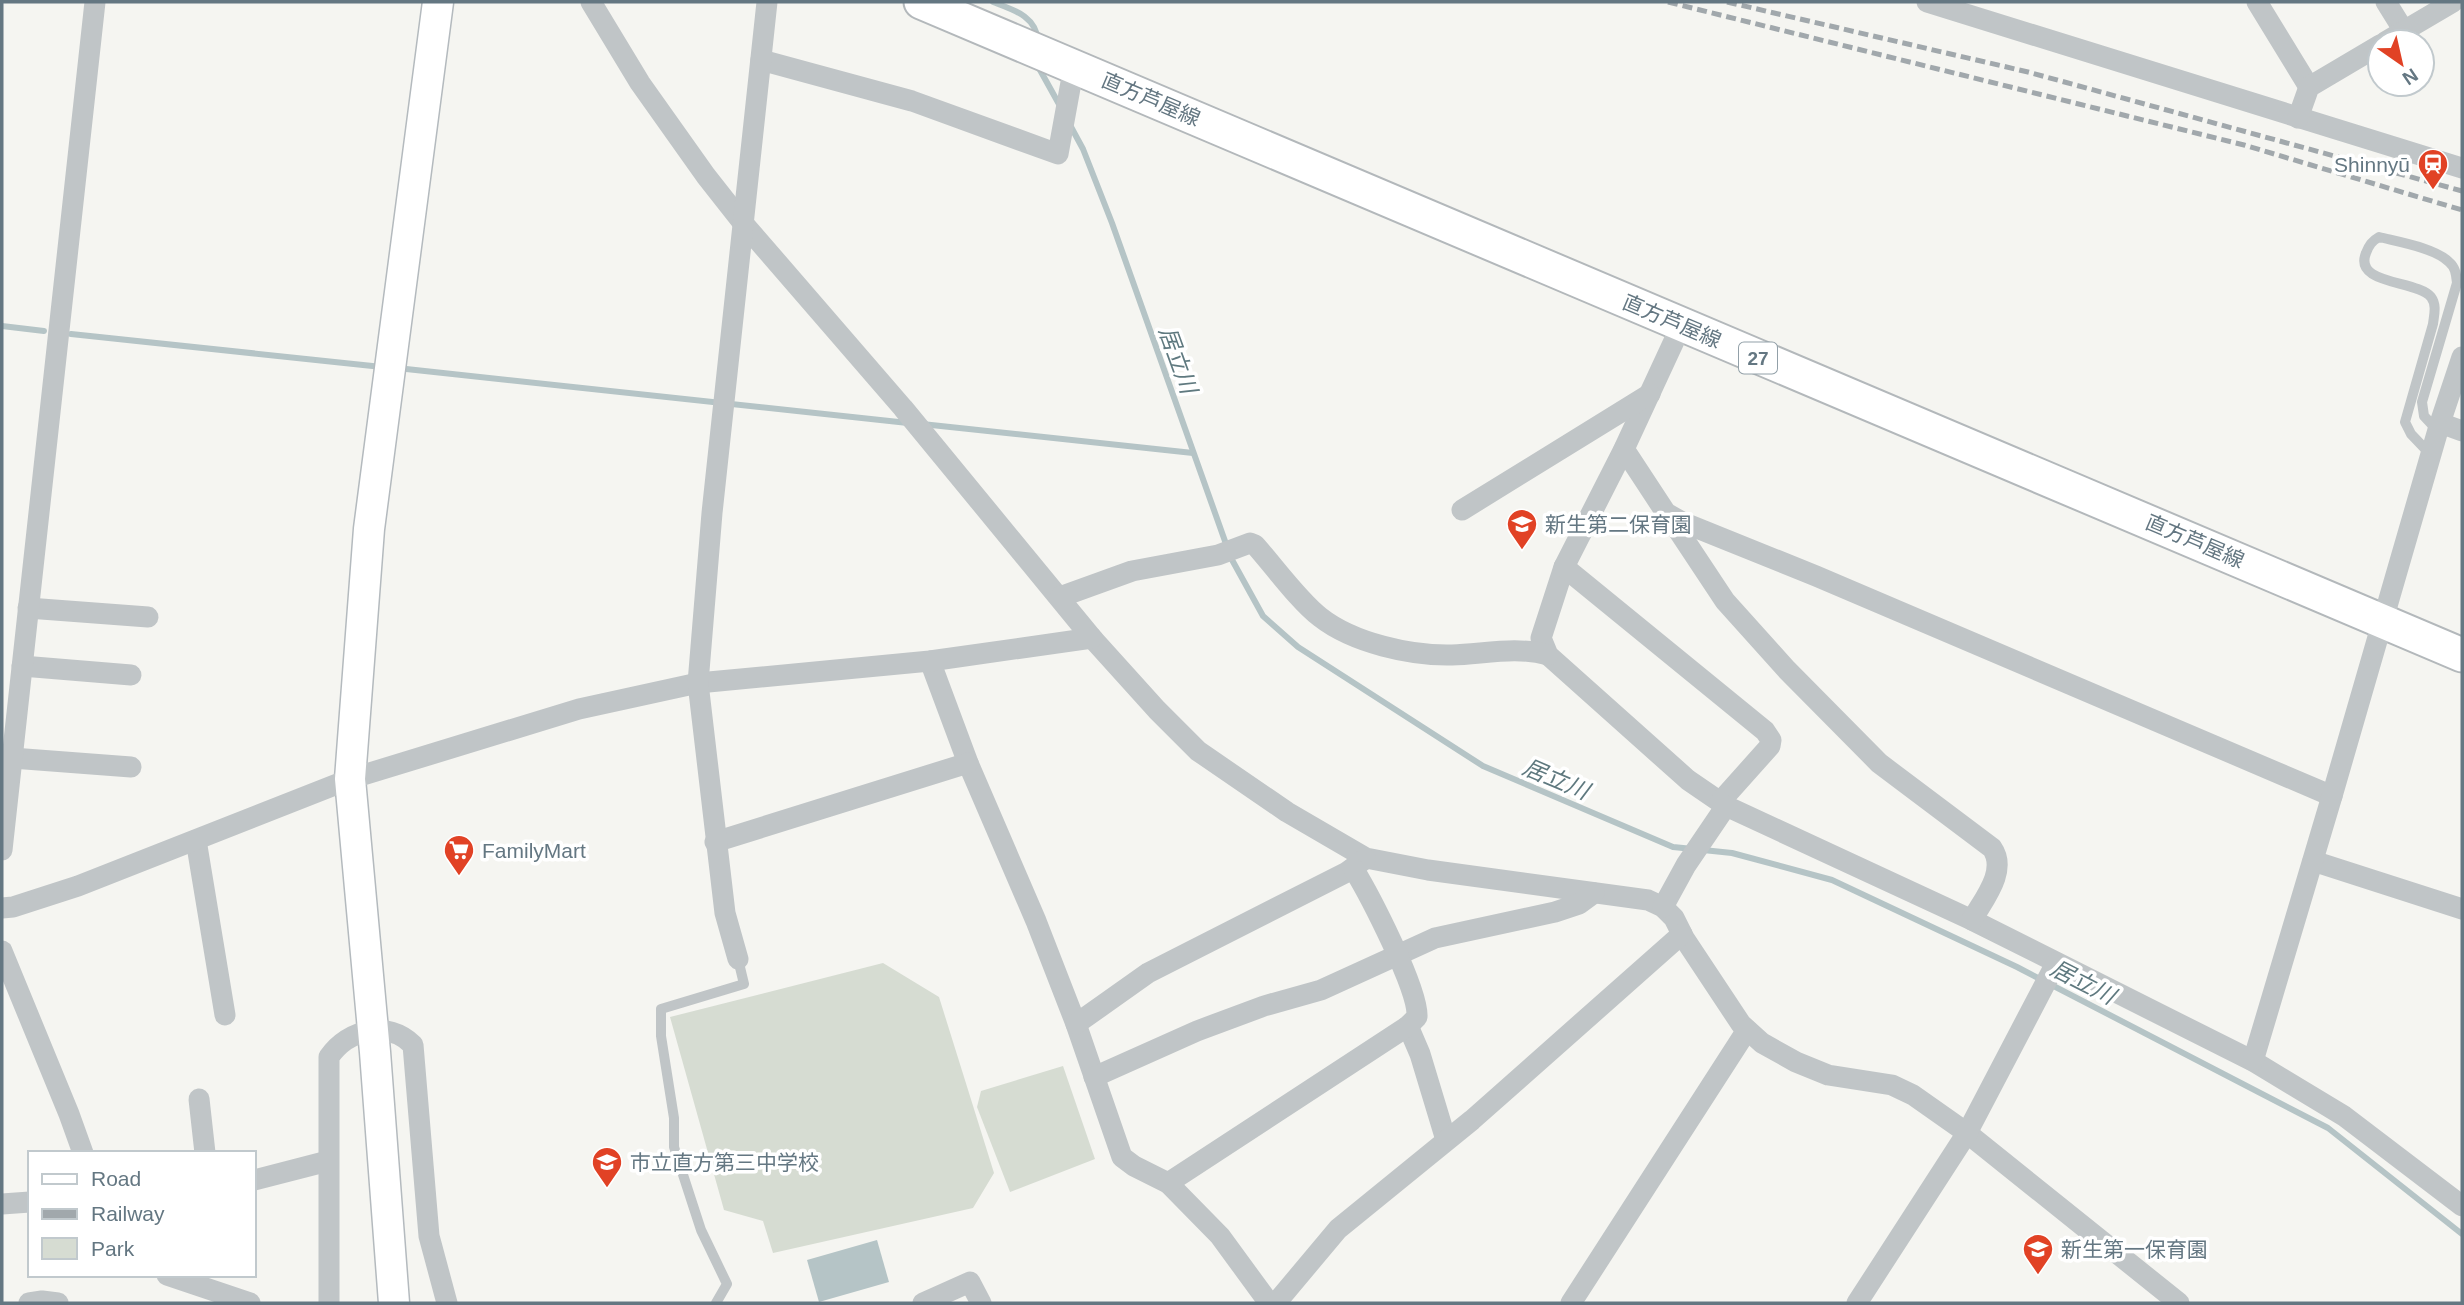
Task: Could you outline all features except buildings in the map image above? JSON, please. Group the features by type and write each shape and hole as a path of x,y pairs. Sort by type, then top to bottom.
{"main road":[{"name":"直方芦屋線","path":"922,2 1015,41 1066,69 2462,655"}],"street":[{"path":"2,850 95,2"},
{"path":"394,1303 350,779 369,529 438,2"},
{"path":"591,2 640,83 743,223 916,424 1092,638 1198,751 1359,863 1648,900 1663,907 1674,918 1741,1024 1762,1043 1796,1062 1828,1075 1892,1085 1913,1095 1967,1133 2179,1303"},
{"path":"738,959 725,913 698,683 724,405 767,2"},
{"path":"1927,2 2462,168"},
{"path":"2257,2 2309,87"},
{"path":"2386,2 2393,28"},
{"path":"2409,28 2453,2"},
{"path":"2298,118 2309,87 2366,53"},
{"path":"761,60 912,101 1058,154 1066,69"},
{"path":"1548,655 1541,638 1564,566 1624,449 1681,326"},
{"path":"2253,1061 2439,427 2462,357"},
{"path":"1462,510 1650,394"},
{"path":"2439,427 2462,431"},
{"path":"1624,449 1725,601 1787,670 1879,763 1992,848 1998,857 1998,870 1972,920"},
{"path":"1667,513 1682,522 1880,603 2332,796"},
{"path":"1060,597 1132,571 1218,555 1250,543 1255,545 1320,617 1356,637 1408,652 1449,655 1531,650 1548,655 1688,780 1723,804 1972,920 2054,967 2253,1061 2344,1116 2462,1206"},
{"path":"1564,566 1765,731 1771,740 1770,746 1723,804 1663,907"},
{"path":"28,608 148,617"},
{"path":"2,908 78,886 350,779 579,709 698,683 930,661 1092,638"},
{"path":"930,661 968,764 1036,921 1076,1024 1122,1157 1168,1183 1220,1236 1269,1303"},
{"path":"22,666 131,675"},
{"path":"12,758 131,767"},
{"path":"715,842 968,764"},
{"path":"196,840 225,1015"},
{"path":"2312,861 2462,909"},
{"path":"1168,1183 1418,1017 1418,1007 1365,886 1359,863"},
{"path":"1076,1024 1148,973 1359,863"},
{"path":"1094,1077 1197,1031 1264,1006 1321,990 1435,938 1555,912 1579,904 1594,893"},
{"path":"1276,1303 1338,1229 1446,1140 1682,934"},
{"path":"2,951 82,1151"},
{"path":"1857,1303 1967,1133 2054,967"},
{"path":"1408,1026 1420,1054 1446,1140"},
{"path":"374,1042 387,1030 403,1035 413,1045 429,1236 447,1303"},
{"path":"1571,1303 1747,1030"},
{"path":"328,1303 329,1057 337,1045 347,1038 374,1042"},
{"path":"199,1099 205,1151"},
{"path":"256,1179 328,1161"},
{"path":"2,1204 28,1202"},
{"path":"173,1277 250,1303"},
{"path":"923,1303 970,1282 981,1303"},
{"path":"29,1303 58,1303"}],"lane":[{"path":"2431,455 2411,434 2405,422 2433,324 2435,307 2431,297 2423,292 2373,275 2364,267 2367,250 2371,242 2379,237 2436,254 2449,261 2455,270 2457,283 2422,402 2424,416 2439,427"},
{"path":"716,1303 727,1284 701,1230 674,1147 674,1118 661,1036 661,1009 744,984 738,959"}],"green space":[{"path":"883,963 939,997 994,1173 973,1208 773,1253 763,1221 724,1210 670,1017"},
{"path":"1063,1066 1095,1159 1010,1192 977,1107 981,1091"}],"shaded area":[{"path":"877,1240 889,1282 819,1302 807,1260"}],"waterway":[{"name":"居立川","path":"993,2 1023,15 1033,25 1038,41"},
{"name":"居立川","path":"1039,63 1040,70 1060,106"},
{"name":"居立川","path":"1070,125 1083,149 1112,223 1231,558 1263,616 1298,647 1483,766 1673,847 1693,849"},
{"path":"2,326 44,331"},
{"path":"71,334 382,367"},
{"path":"397,368 908,423"},
{"path":"922,424 1193,453"},
{"name":"居立川","path":"1703,850 1732,853 1832,880 2017,967 2328,1128 2462,1234"}],"railway":[{"path":"1668,2 2244,145 2462,210"},
{"path":"1727,2 2028,72 2462,191"}],"place":[{"name":"Shinnyū","path":"2433,191"},
{"name":"新生第二保育園","path":"1522,551"},
{"name":"FamilyMart","path":"459,877"},
{"name":"市立直方第三中学校","path":"607,1189"},
{"name":"新生第一保育園","path":"2038,1276"}]}
